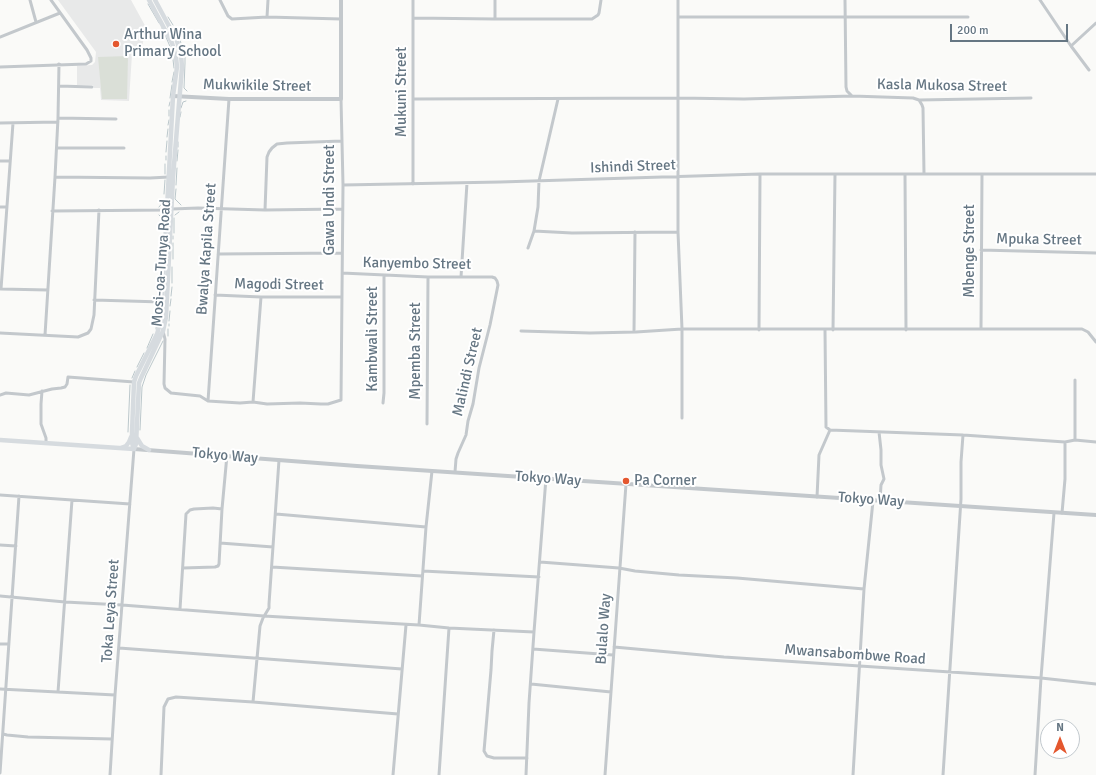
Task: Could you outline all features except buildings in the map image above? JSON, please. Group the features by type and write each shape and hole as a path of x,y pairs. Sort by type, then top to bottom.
{"main road":[{"name":"Mosi-oa-Tunya Road","path":"134,449 132,443 132,432 134,382 161,329 176,96 175,51 170,38 150,0"},
{"name":"Mosi-oa-Tunya Road","path":"134,449 137,437 139,383 166,317 168,303 169,177 176,96 182,68 179,48 175,35 155,0"},
{"path":"121,448 126,446 129,442 132,432"},
{"path":"137,437 142,446 149,450"},
{"name":"Tokyo Way","path":"0,440 134,449"}],"street":[{"path":"30,0 36,22"},
{"path":"0,67 86,64 90,61 91,58 51,0"},
{"path":"220,0 228,16 232,19 267,17 341,18"},
{"path":"267,17 268,0"},
{"name":"Gawa Undi Street","path":"253,402 267,404 328,404 341,400 343,185 341,0"},
{"name":"Mukuni Street","path":"412,184 413,0"},
{"path":"495,0 495,20"},
{"path":"414,18 495,20 592,19 599,13 601,0"},
{"path":"678,0 678,232 682,329 682,418"},
{"path":"845,0 846,87 847,91 852,96"},
{"path":"1040,0 1071,46 1090,70"},
{"path":"0,37 60,13"},
{"path":"678,17 968,17"},
{"path":"1071,46 1096,22"},
{"path":"45,335 57,148 59,64"},
{"path":"59,86 92,87"},
{"name":"Mukwikile Street","path":"176,96 229,99 341,99"},
{"name":"Kasla Mukosa Street","path":"413,99 744,99 852,96 913,98 919,100 1031,98"},
{"name":"Bwalya Kapila Street","path":"208,401 229,99"},
{"path":"528,248 534,230 540,181 558,99"},
{"path":"919,100 923,108 924,174"},
{"path":"0,123 116,119"},
{"path":"13,123 0,289 48,290"},
{"path":"265,210 268,157 272,148 277,144 342,141"},
{"path":"57,148 124,148"},
{"path":"0,161 10,161"},
{"path":"759,330 760,174"},
{"name":"Ishindi Street","path":"343,185 467,183 760,174 1096,174"},
{"path":"834,330 835,174"},
{"path":"905,174 906,330"},
{"name":"Mbenge Street","path":"981,329 982,174"},
{"path":"55,177 169,177"},
{"path":"461,277 467,183"},
{"path":"0,207 7,207"},
{"path":"52,210 169,210 221,208 265,210 342,209"},
{"path":"0,333 78,337 88,333 93,323 100,210"},
{"path":"534,230 558,232 678,232"},
{"path":"634,332 635,232"},
{"name":"Mpuka Street","path":"981,250 1096,253"},
{"path":"218,254 342,253"},
{"name":"Kanyembo Street","path":"342,273 428,277 492,277"},
{"name":"Kambwali Street","path":"383,403 384,275"},
{"name":"Mpemba Street","path":"427,424 428,277"},
{"name":"Malindi Street","path":"455,472 456,459 466,435 479,368 492,318 498,284 492,277"},
{"name":"Magodi Street","path":"215,295 261,297 342,297"},
{"path":"161,329 165,339 165,388 167,390 171,393 200,396 208,401 240,403 253,402 261,297"},
{"path":"94,300 162,302"},
{"path":"521,331 562,333 634,332 682,329 1082,329 1088,332 1096,342"},
{"path":"825,330 826,426 830,430 963,435 1065,442 1076,440 1096,442"},
{"path":"0,395 6,393 29,395 65,387 68,377 134,382"},
{"path":"1075,380 1076,440"},
{"path":"42,391 41,424 46,438 46,443"},
{"path":"817,497 819,455 830,430"},
{"path":"879,432 881,465 884,479 881,485 880,501"},
{"path":"943,775 960,507 963,435"},
{"path":"1062,513 1065,479 1065,442"},
{"name":"Tokyo Way","path":"134,449 432,471 1096,515"},
{"name":"Toka Leya Street","path":"110,775 134,449"},
{"path":"182,568 218,566 227,455"},
{"path":"253,702 260,626 269,608 279,460"},
{"path":"419,625 426,527 432,471"},
{"path":"526,775 534,632 546,478"},
{"name":"Bulalo Way","path":"605,775 626,484"},
{"path":"0,495 130,504"},
{"path":"0,773 19,496"},
{"path":"58,692 72,500"},
{"path":"854,775 864,589 873,500"},
{"path":"180,609 185,518 187,512 194,509 222,509"},
{"path":"1035,775 1054,512"},
{"path":"276,514 426,527"},
{"path":"220,544 273,547"},
{"path":"0,545 16,546"},
{"path":"540,562 619,568 657,573 864,589"},
{"path":"272,566 422,576"},
{"path":"423,571 539,577"},
{"path":"0,596 264,616 534,632"},
{"path":"393,775 406,625"},
{"path":"439,775 449,628"},
{"path":"494,630 484,751 488,756 494,758 527,758"},
{"path":"0,644 8,644"},
{"name":"Mwansabombwe Road","path":"614,647 860,667 1041,678 1096,684"},
{"path":"119,648 402,669"},
{"path":"533,649 613,655"},
{"path":"531,684 611,692"},
{"path":"0,690 115,695"},
{"path":"161,775 164,707 168,699 176,697 253,702 398,714"},
{"path":"3,734 112,739"}],"shaded area":[{"name":"Arthur Wina Primary School","path":"58,0 131,0 148,31 144,37 141,52 132,54 129,101 101,100 100,88 94,88 93,85 77,85 77,66 92,65 95,62 96,52"},
{"path":"128,56 127,99 102,99 98,57"}],"waterway":[{"path":"148,4 159,23"},
{"path":"168,17 173,25"},
{"path":"162,28 172,51 174,68"},
{"path":"179,37 185,56 184,88 187,91"},
{"path":"172,82 174,72"},
{"path":"170,98 172,85"},
{"path":"181,108 183,102 186,101"},
{"path":"169,106 170,102"},
{"path":"169,110 169,116"},
{"path":"180,117 181,112"},
{"path":"168,125 169,120"},
{"path":"167,137 168,129"},
{"path":"166,152 167,141"},
{"path":"178,142 178,147"},
{"path":"177,161 178,150"},
{"path":"165,164 165,174"},
{"path":"176,185 177,168"},
{"path":"164,194 165,180"},
{"path":"176,189 175,199 181,205"},
{"path":"159,207 164,199"},
{"path":"175,215 179,212"},
{"path":"159,215 163,219 163,230"},
{"path":"174,218 174,233"},
{"path":"162,235 162,241"},
{"path":"173,243 173,259"},
{"path":"161,260 162,245"},
{"path":"172,267 172,283"},
{"path":"161,270 161,278"},
{"path":"159,298 160,282"},
{"path":"171,296 172,287"},
{"path":"170,306 171,299"},
{"path":"158,318 160,306"},
{"path":"169,321 170,311"},
{"path":"156,329 157,321"},
{"path":"168,329 168,336"},
{"path":"147,348 153,334"},
{"path":"140,430 142,387 146,375 163,341"},
{"path":"137,367 144,353"},
{"path":"132,378 135,371"},
{"path":"128,432 130,385"}],"place":[{"name":"Arthur Wina Primary School","path":"116,44"},
{"name":"Pa Corner","path":"626,481"}]}
